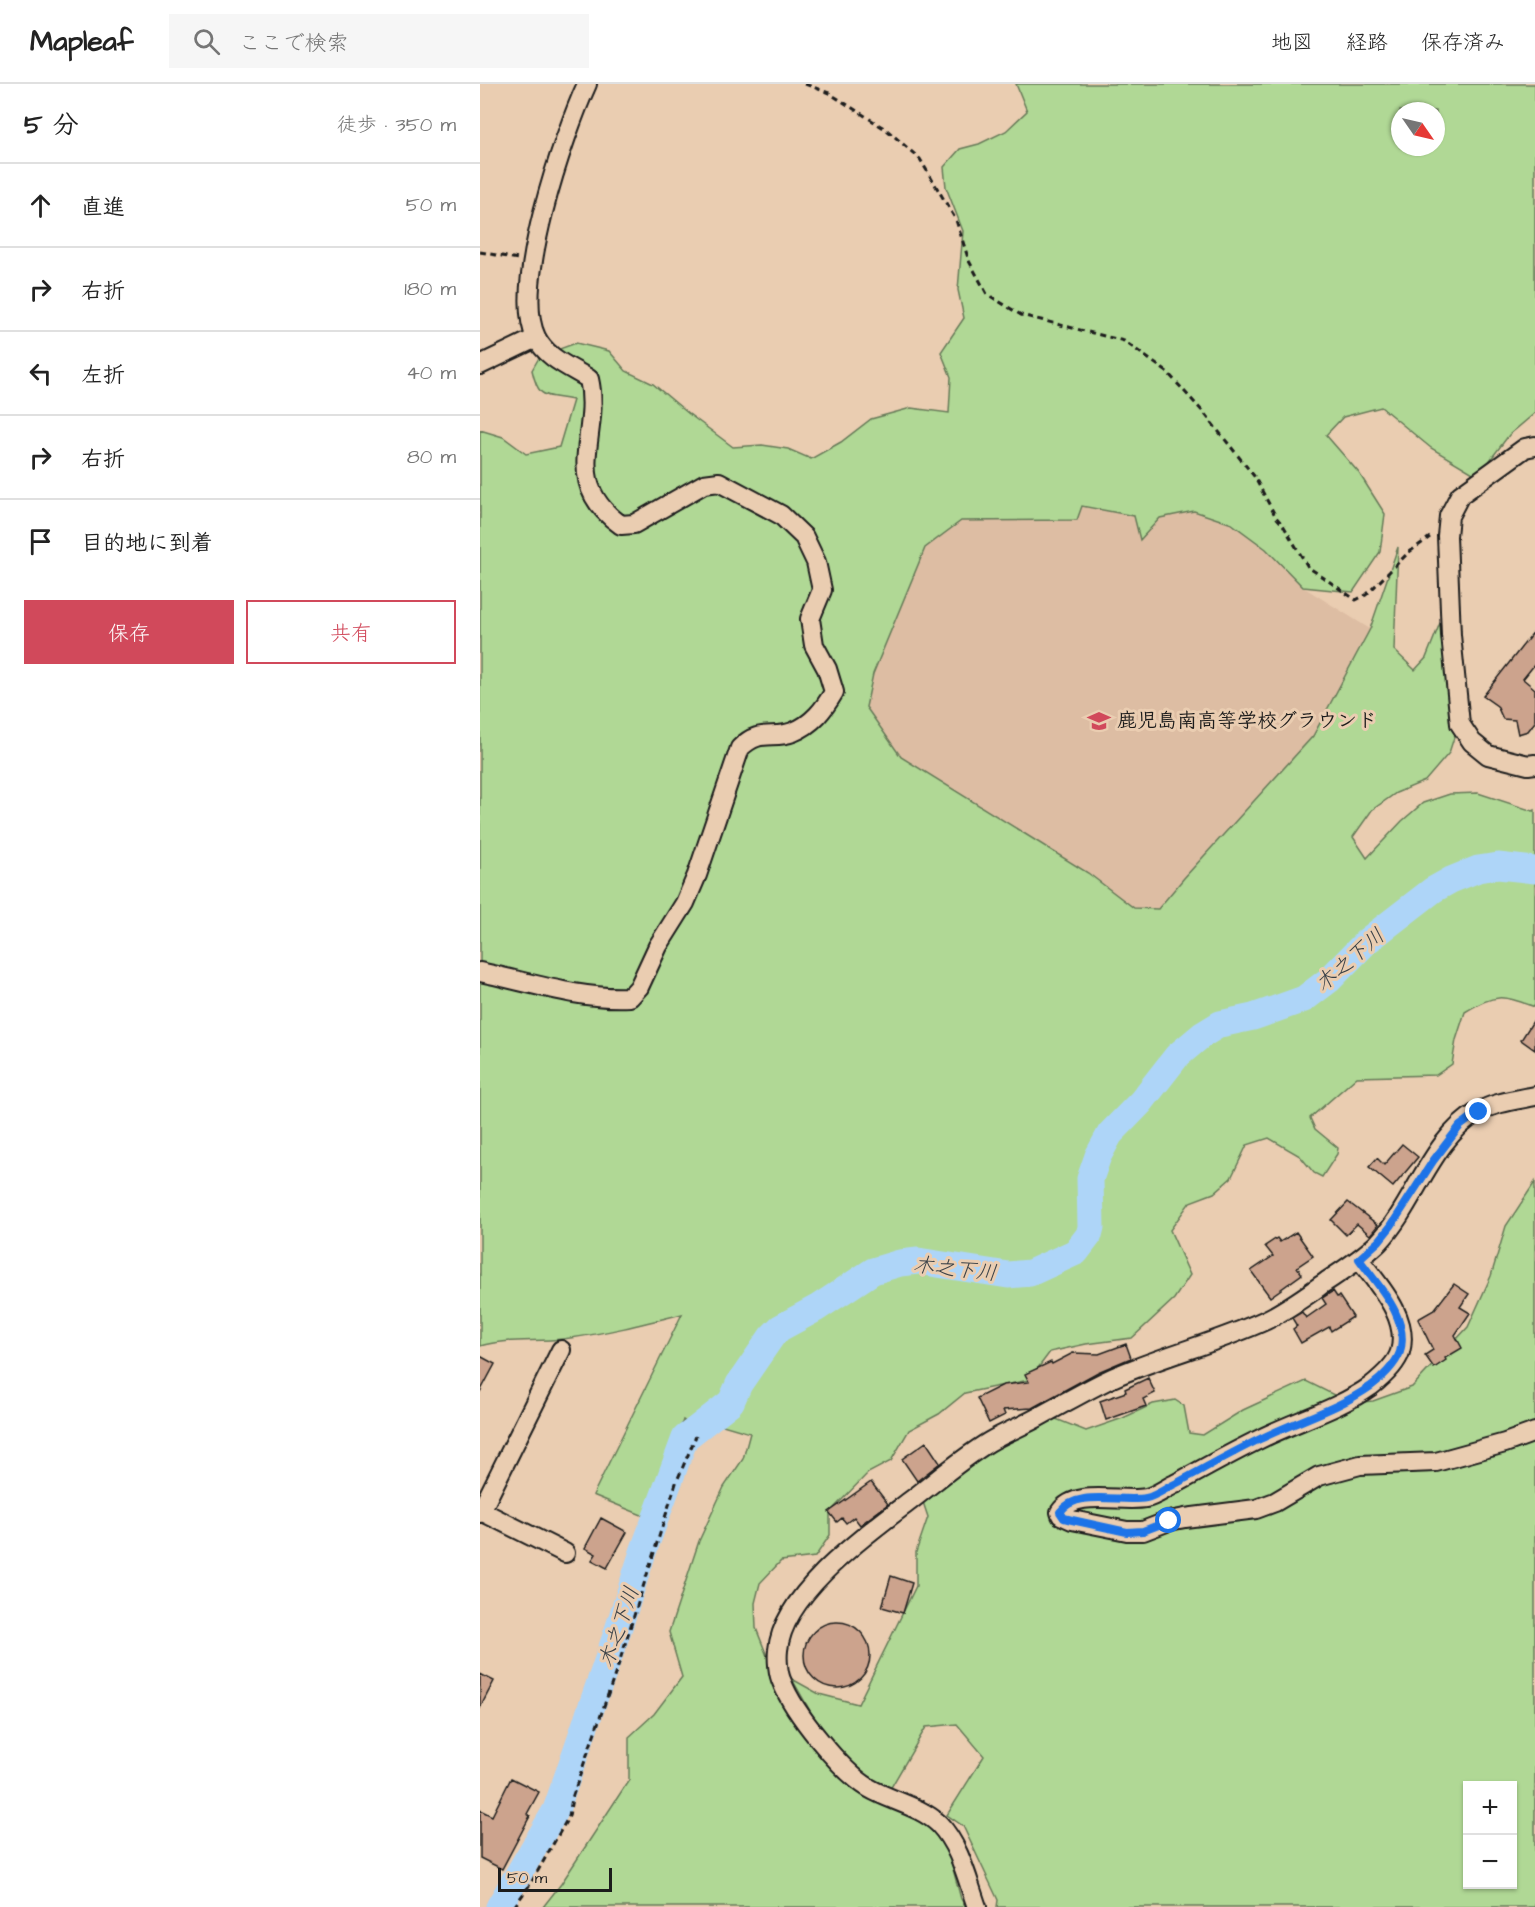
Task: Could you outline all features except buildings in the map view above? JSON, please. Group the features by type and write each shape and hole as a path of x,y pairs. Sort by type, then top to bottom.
{"street":[{"path":"480,972 582,994 610,998 630,997 639,987 658,945 685,903 697,875 740,748 749,738 792,732 812,721 824,710 834,692 827,669 814,645 810,620 822,590 816,562 804,537 780,515 719,482 704,484 634,524 621,525 601,509 590,488 585,466 592,393 589,379 556,360 536,338 530,320 531,261 553,177 574,113 587,84"},
{"path":"480,365 536,338"},
{"path":"1535,446 1525,448 1460,495 1449,516 1447,536 1451,635 1460,724 1472,742 1488,755 1528,765 1535,764"},
{"path":"978,1907 952,1840 940,1825 930,1817 868,1788 842,1765 790,1700 780,1679 778,1650 785,1624 798,1603 855,1542 951,1468 988,1443 1109,1380 1267,1320 1359,1259 1379,1241 1391,1226 1433,1161 1460,1126 1479,1112 1500,1103 1535,1096"},
{"path":"1359,1259 1398,1318 1402,1336 1400,1353 1390,1368 1372,1385 1344,1403 1261,1439 1149,1498 1121,1500 1093,1497 1078,1500 1063,1507 1061,1515 1072,1520 1127,1532 1143,1531 1185,1518 1256,1509 1275,1502 1319,1476 1360,1465 1436,1462 1505,1443 1535,1432"},
{"path":"561,1350 480,1512 565,1553"}],"path":[{"path":"805,84 829,93 887,130 920,159 956,220 969,261 987,294 1021,315 1124,341 1167,372 1204,413 1254,476 1276,517 1308,567 1356,600 1366,595 1408,552 1431,537 1447,536"},
{"path":"480,252 531,261"},
{"path":"514,1907 531,1883 569,1816 572,1798 619,1663 676,1484 696,1436"}],"shaded area":[{"name":"鹿児島南高等学校グラウンド","path":"1081,506 1134,516 1140,539 1160,518 1194,511 1232,524 1266,549 1303,587 1370,629 1313,736 1158,909 1134,908 1088,873 901,757 866,707 873,674 925,548 961,521 1077,520"}],"green space":[{"path":"1016,84 1535,84 1535,413 1509,435 1478,476 1431,448 1381,407 1343,417 1326,435 1359,473 1385,514 1380,552 1353,592 1303,587 1266,549 1232,524 1194,511 1160,518 1140,540 1134,516 1082,506 1077,520 961,521 925,548 873,674 866,707 901,757 1088,873 1134,908 1158,909 1313,736 1370,629 1398,547 1394,650 1415,670 1426,658 1440,623 1446,618 1457,728 1449,753 1425,781 1396,793 1372,810 1353,837 1367,858 1402,821 1423,803 1450,794 1478,793 1535,810 1535,1007 1499,998 1465,1012 1456,1040 1452,1064 1436,1075 1357,1077 1310,1118 1315,1129 1338,1148 1337,1154 1322,1177 1314,1173 1300,1156 1269,1138 1247,1145 1231,1178 1214,1193 1190,1202 1170,1230 1190,1275 1174,1299 1132,1338 1086,1344 1050,1352 1029,1380 965,1393 939,1414 909,1430 891,1461 868,1473 830,1512 830,1535 815,1557 781,1561 760,1583 755,1603 756,1628 769,1661 775,1689 828,1757 935,1828 946,1843 961,1899 966,1907 543,1907 561,1884 629,1780 629,1737 654,1714 682,1677 669,1632 699,1541 724,1487 743,1459 750,1433 706,1420 697,1430 683,1420 649,1518 593,1495 682,1314 578,1337 500,1342 480,1346 480,430 503,437 526,454 559,447 573,400 541,392 537,387 532,370 540,356 576,343 609,351 626,371 653,384 733,447 762,445 788,449 811,459 841,442 871,419 911,408 949,413 951,377 941,352 964,318 958,290 963,231 946,187 944,167 960,149 979,144 1006,131 1027,111"},
{"path":"1535,1182 1535,1907 997,1907 998,1900 963,1826 947,1815 984,1756 957,1724 926,1727 889,1791 867,1779 825,1737 792,1679 819,1694 858,1704 916,1586 916,1552 928,1517 922,1499 989,1449 1051,1417 1086,1431 1153,1404 1175,1400 1184,1406 1189,1433 1203,1435 1243,1410 1306,1381 1350,1403 1373,1401 1412,1387 1468,1327 1491,1276 1506,1226"}],"waterway":[{"name":"木之下川","path":"499,1907 556,1810 643,1552 685,1438 731,1402 739,1384 772,1336 780,1328 817,1308 873,1271 900,1263 918,1261 1008,1275 1030,1273 1076,1252 1089,1235 1091,1227 1090,1179 1098,1156 1110,1134 1141,1102 1177,1056 1202,1035 1220,1024 1253,1017 1304,999 1329,980 1367,941 1433,890 1451,880 1478,869 1498,866 1535,870"}],"place":[{"name":"鹿児島南高等学校グラウンド","path":"1099,721"}],"route":[{"path":"1169,1521 1143,1531 1127,1532 1064,1518 1060,1512 1063,1507 1078,1500 1093,1497 1121,1500 1149,1498 1261,1439 1344,1403 1372,1385 1390,1368 1400,1353 1402,1336 1398,1318 1386,1296 1359,1259 1379,1241 1391,1226 1433,1161 1460,1126 1479,1112"}]}
